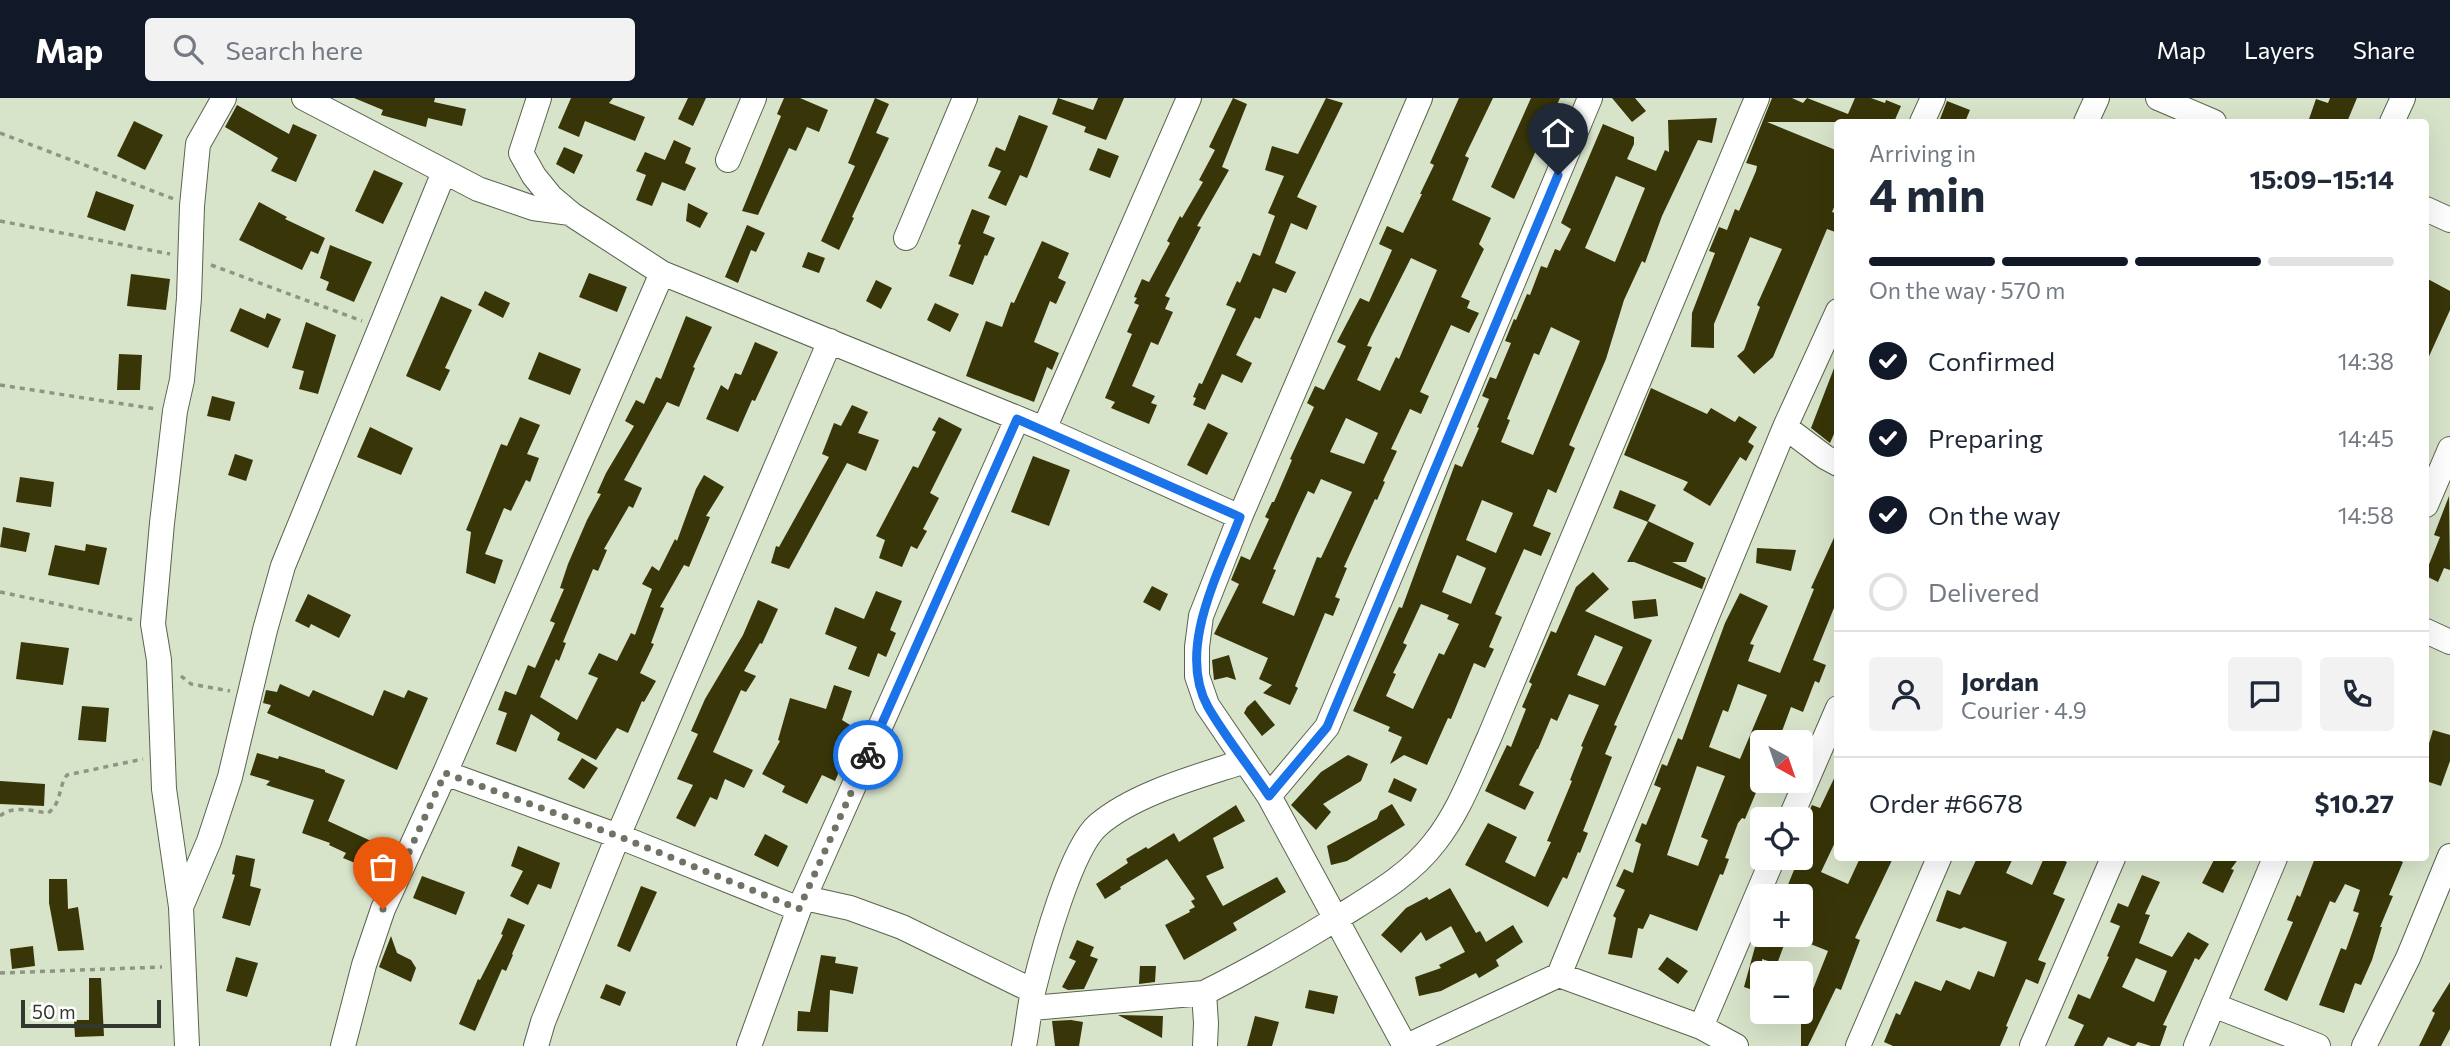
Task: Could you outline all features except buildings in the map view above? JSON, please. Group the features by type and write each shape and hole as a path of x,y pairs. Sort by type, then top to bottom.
{"street":[{"path":"187,1046 181,907 168,824 162,756 159,660 153,624 160,534 175,411 182,380 198,144 224,98"},
{"path":"304,98 478,189 533,208 571,214"},
{"path":"539,98 521,153 534,176 551,197 571,214 662,273 1044,429 1240,517"},
{"path":"728,160 754,98"},
{"path":"906,238 965,98"},
{"path":"1044,429 1189,98"},
{"path":"1420,98 1240,517 1201,616 1197,657 1197,676 1207,705 1269,796 1406,1046 1559,975 1785,427 1834,320"},
{"path":"1269,796 1327,727 1590,98"},
{"path":"445,773 802,904 876,917 1032,1000 1203,993 1263,964 1412,869 1436,841 1457,809 1757,98"},
{"path":"1923,119 1933,98"},
{"path":"2087,119 2097,98"},
{"path":"2158,98 2207,119"},
{"path":"2393,119 2403,98"},
{"path":"181,907 219,811 283,566 444,172"},
{"path":"2429,210 2450,220"},
{"path":"343,1046 364,965 383,909 445,773 662,273"},
{"path":"536,1046 543,1022 618,836 830,341"},
{"path":"749,1046 802,904 1017,419"},
{"path":"1785,427 1834,462"},
{"path":"2429,498 2450,449"},
{"path":"2429,632 2450,642"},
{"path":"1795,807 1834,717"},
{"path":"1024,1046 1032,1000 1060,901 1081,847 1089,834 1113,815 1168,787 1245,761"},
{"path":"2364,1046 2408,958 2450,856"},
{"path":"1858,1046 1938,861"},
{"path":"2032,1046 2112,861"},
{"path":"2196,1046 2274,861"},
{"path":"1701,1027 1768,870"},
{"path":"1559,975 1701,1027 1736,1046"},
{"path":"1203,993 1205,1034 1220,1046"},
{"path":"2213,1005 2318,1046"}],"path":[{"path":"0,133 192,205"},
{"path":"0,385 175,411"},
{"path":"0,592 153,624"},
{"path":"159,660 191,684 249,695"},
{"path":"0,816 9,810 48,813 57,805 63,778 72,772 162,756"},
{"path":"0,973 182,966"}],"way so far":[{"path":"383,909 445,773 618,836 799,909 868,755"}],"route":[{"path":"868,755 1017,419 1240,517 1201,616 1196,647 1197,676 1207,705 1269,796 1327,727 1558,175"}]}
